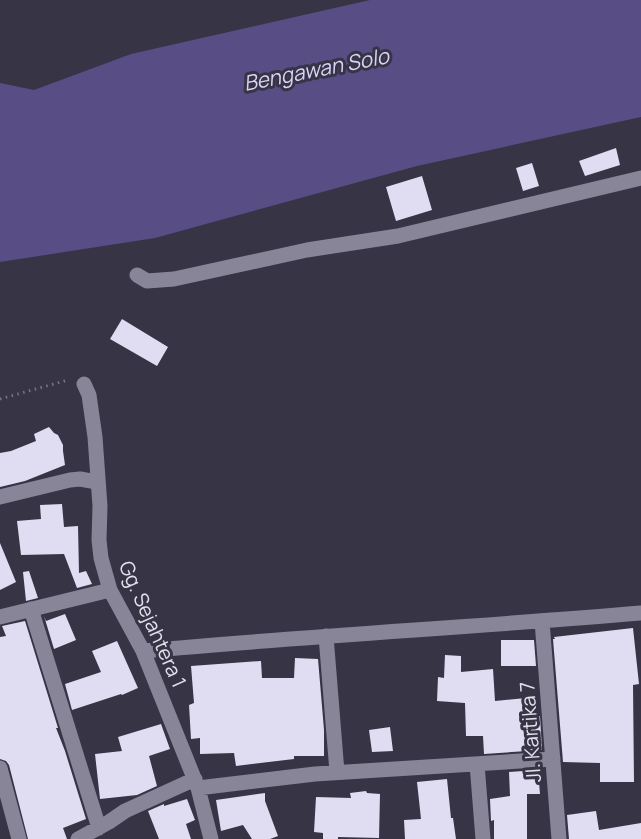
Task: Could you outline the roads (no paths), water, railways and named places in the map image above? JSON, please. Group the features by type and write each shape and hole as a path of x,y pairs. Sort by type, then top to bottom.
{"street":[{"path":"137,275 147,280 174,279 307,250 398,236 641,178"},
{"name":"Gg. Sejahtera 1","path":"84,384 92,411 100,506 101,558 110,590 144,651 196,784 211,839"},
{"path":"0,497 69,480 97,482"},
{"path":"0,617 110,590"},
{"path":"31,609 104,825 111,839"},
{"path":"144,651 641,613"},
{"name":"Jl. Kartika 7","path":"542,621 559,839"},
{"path":"326,636 338,772"},
{"path":"78,839 125,811 196,784 338,772 553,759"},
{"path":"477,764 483,839"},
{"path":"0,768 19,839"}],"water":[{"name":"Bengawan Solo","path":"370,0 641,0 641,117 417,166 155,238 0,262 0,83 34,90 131,54"}]}
